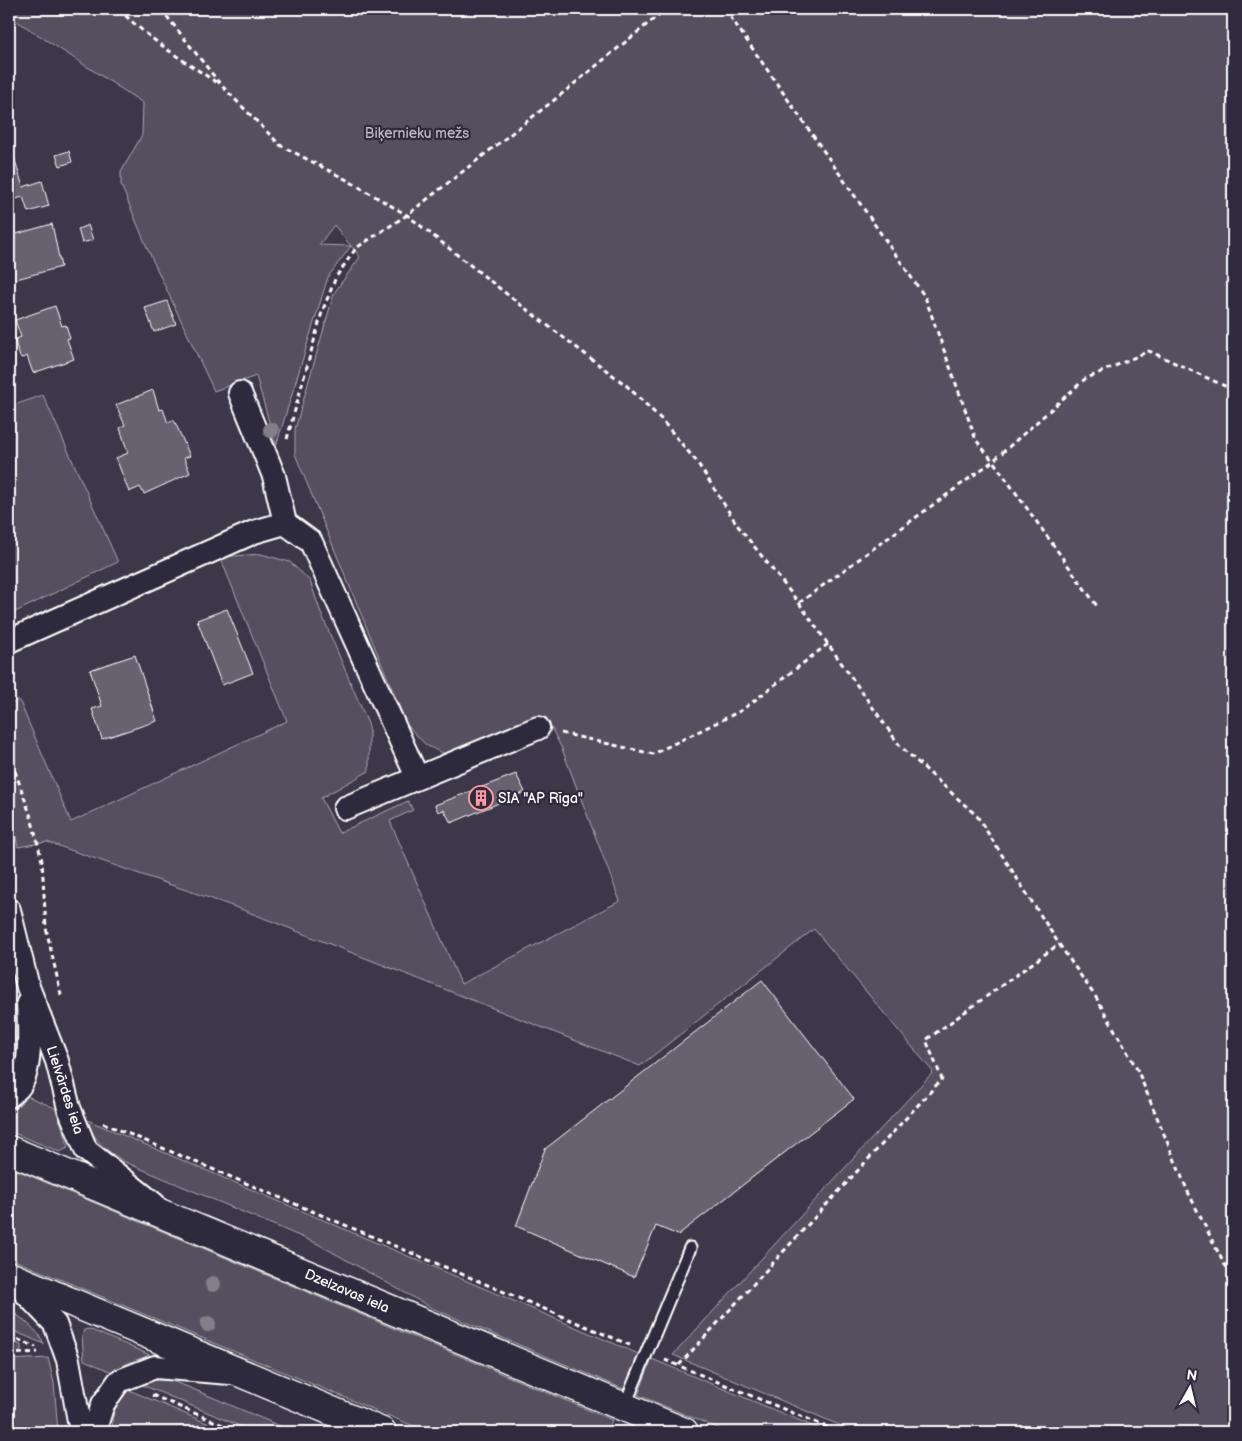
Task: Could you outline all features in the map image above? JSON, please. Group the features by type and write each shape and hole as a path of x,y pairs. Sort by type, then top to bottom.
{"main road":[{"name":"Dzelzavas iela","path":"9,1150 684,1432"},
{"path":"9,1276 382,1432"}],"street":[{"path":"240,393 274,476 285,523 311,542 417,777"},
{"path":"9,641 254,532 285,523"},
{"path":"345,808 538,728"},
{"name":"Lielvārdes iela","path":"9,910 28,987 57,1061 69,1108 86,1150 169,1216"},
{"name":"Lielvārdes iela","path":"9,1096 19,1087 26,1070 30,1044 28,987"},
{"path":"9,1276 55,1324 68,1360 82,1432"},
{"path":"94,1432 103,1404 120,1381 155,1367 245,1374"}],"lane":[{"path":"624,1407 690,1248"}],"path":[{"path":"119,9 136,26 175,55 221,85"},
{"path":"161,9 221,85 280,145 347,180 407,215 512,299 627,386 660,418 697,462 738,526 800,604 900,746 977,816 1059,944 1097,999 1137,1069 1188,1192 1223,1262 1233,1276"},
{"path":"274,476 283,454 322,312 336,277 356,248 407,215 666,9"},
{"path":"725,9 925,297 976,440 1097,606"},
{"path":"1225,9 1233,18"},
{"path":"800,604 992,461 1085,379 1148,351 1227,387 1233,384"},
{"path":"538,728 653,754 742,710 828,644"},
{"path":"9,754 31,817 42,861 46,928 63,1003"},
{"path":"679,1365 942,1079 926,1040 1059,944"},
{"path":"69,1108 839,1432"},
{"path":"9,1354 46,1352"}],"green space":[{"name":"Biķernieku mežs","path":"9,9 1233,9 1233,1432 856,1432 673,1355 933,1072 814,929 640,1066 238,908 47,842 18,847 9,807 9,705 19,700 71,822 287,721 220,557 261,554 290,562 310,581 321,613 369,726 369,771 321,798 339,833 408,801 413,810 390,821 461,984 620,901 562,749 546,717 462,750 442,753 426,745 407,725 295,454 295,429 334,293 360,257 351,246 328,277 276,446 256,376 214,391 148,250 121,185 121,172 142,135 143,103 9,16","holes":["334,225 351,246 319,245"]},
{"path":"43,395 118,562 9,615 9,407"},
{"path":"9,1006 17,1048 9,1076"},
{"path":"27,1096 55,1108 68,1148 60,1152 9,1131 9,1113"},
{"path":"85,1119 641,1355 626,1390 432,1308 318,1244 125,1162 101,1144"},
{"path":"9,1167 612,1420 607,1432 428,1432 9,1258"},
{"path":"9,1309 34,1329 44,1344 9,1329"},
{"path":"89,1329 150,1355 126,1364 114,1373 84,1360 82,1336 84,1330"},
{"path":"9,1340 21,1345 21,1350 9,1351"},
{"path":"48,1358 54,1383 58,1432 9,1432 9,1360"},
{"path":"652,1359 827,1432 727,1432 638,1395"},
{"path":"155,1380 169,1380 188,1387 294,1432 254,1432 140,1384"},
{"path":"129,1390 228,1432 112,1432 115,1409"}],"building":[{"path":"69,151 72,162 60,166 56,155"},
{"path":"14,157 23,187 42,181 49,206 28,212 23,197 9,201 9,159"},
{"path":"9,201 14,216 9,217"},
{"path":"52,224 61,267 9,281 9,236"},
{"path":"88,225 93,240 82,243 78,229"},
{"path":"167,301 176,324 154,332 145,308"},
{"path":"55,306 62,326 66,325 70,338 67,339 74,359 33,373 27,356 20,357 15,342 16,339 21,337 15,320"},
{"path":"153,390 159,410 163,409 168,423 174,420 190,456 184,458 190,473 144,494 140,487 129,492 116,458 128,453 120,428 125,425 116,405"},
{"path":"227,609 253,673 222,685 197,620"},
{"path":"135,655 157,721 102,739 92,709 102,706 90,670"},
{"name":"SIA \"AP Rīga\"","path":"516,774 525,792 451,823 444,810 438,812 435,805"},
{"path":"762,980 854,1099 678,1235 656,1226 634,1277 516,1226 545,1149"}],"place":[{"name":"SIA \"AP Rīga\"","path":"481,798"}]}
